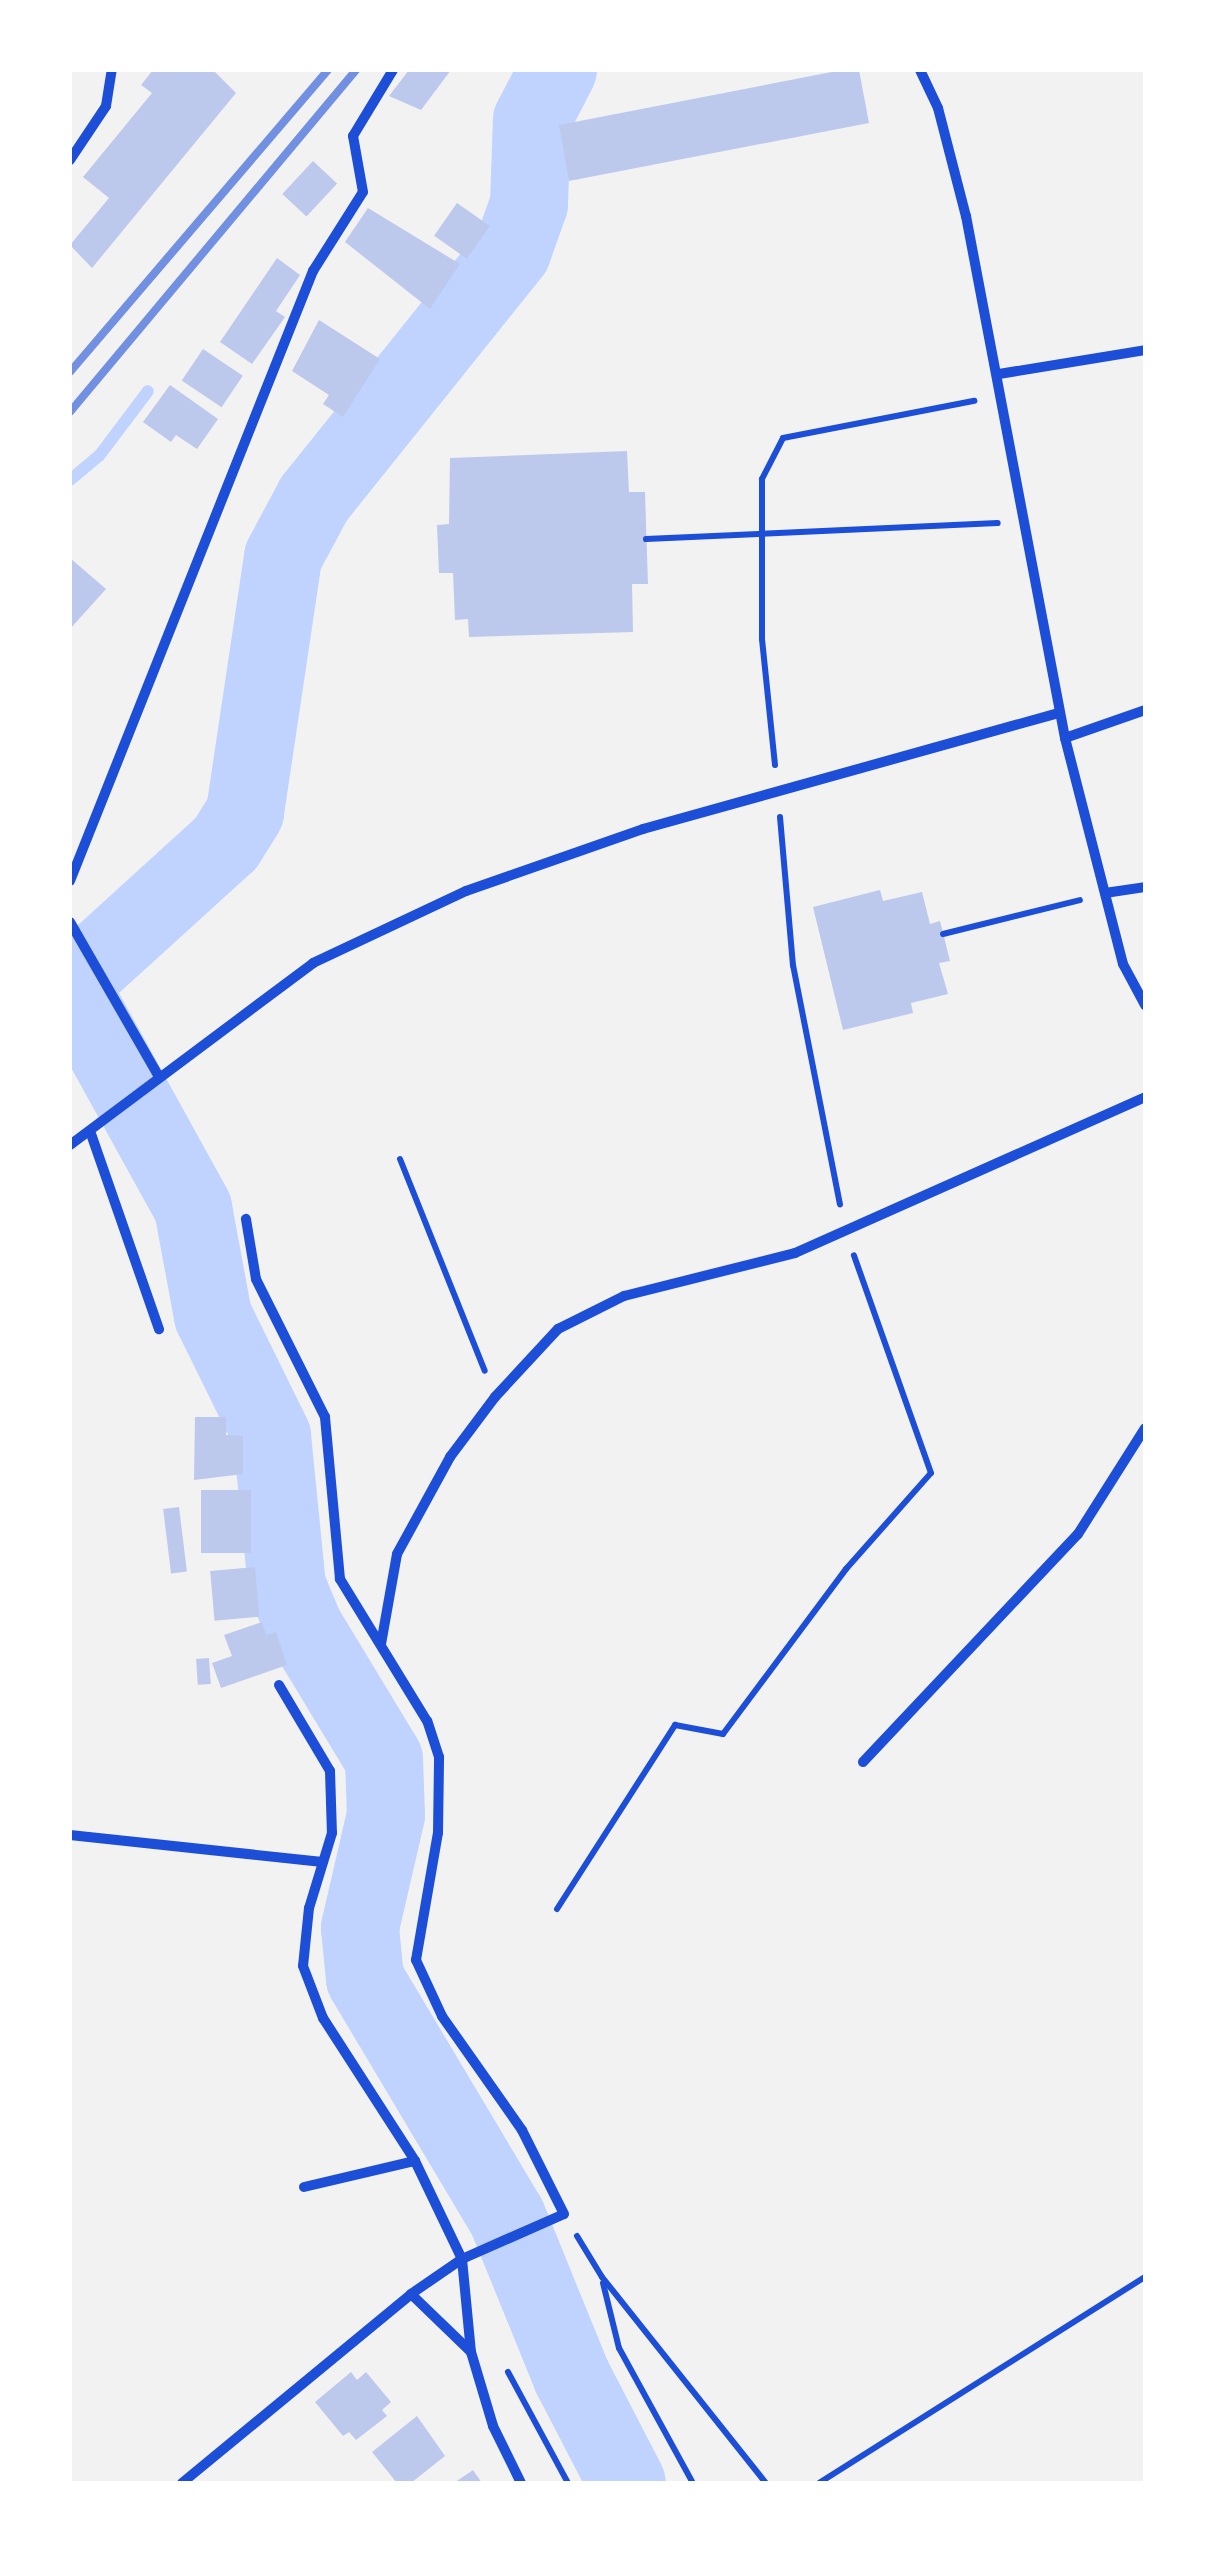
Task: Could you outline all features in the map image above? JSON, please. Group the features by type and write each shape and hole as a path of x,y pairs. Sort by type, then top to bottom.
{"street":[{"path":"70,160 106,106 112,70"},
{"path":"70,881 313,271 363,192 353,136 393,70"},
{"path":"920,70 938,108 966,216 999,374 1064,738 1124,964 1145,1005"},
{"path":"999,374 1145,350"},
{"path":"1064,738 1145,710"},
{"path":"70,1145 158,1075 313,963 466,891 643,829 1059,713"},
{"path":"1105,893 1145,887"},
{"path":"70,922 158,1075"},
{"path":"380,1645 398,1554 450,1456 494,1396 558,1329 624,1296 728,1273 846,1232 1145,1098"},
{"path":"90,1131 158,1329"},
{"path":"182,2483 411,2294 462,2260 564,2214 522,2130 442,2016 416,1960 438,1833 439,1757 428,1721 340,1579 324,1416 256,1278 246,1218"},
{"path":"864,1762 1078,1534 1145,1428"},
{"path":"279,1685 330,1771 332,1833 303,1966 323,2018 415,2161 462,2260 471,2352 493,2426 520,2483"},
{"path":"70,1835 323,1862"},
{"path":"304,2187 415,2161"},
{"path":"411,2294 471,2352"}],"path":[{"path":"557,1909 674,1725 723,1734 846,1569 931,1473 846,1232 793,966 762,640 762,479 784,438 1002,398"},
{"path":"646,540 1024,522"},
{"path":"943,934 1105,893"},
{"path":"400,1158 494,1396"},
{"path":"564,2214 602,2277 766,2483"},
{"path":"602,2277 619,2348 694,2483"},
{"path":"819,2483 1145,2277"},
{"path":"504,2362 568,2483"}],"building":[{"path":"153,70 213,70 236,93 92,268 70,245 109,198 83,177 152,93 141,85"},
{"path":"409,70 451,70 421,110 389,96"},
{"path":"842,70 859,70 869,123 569,181 559,125"},
{"path":"313,161 337,184 306,216 282,194"},
{"path":"457,203 490,226 467,259 434,236"},
{"path":"368,208 460,264 430,309 345,242"},
{"path":"277,258 300,275 276,311 285,317 252,364 220,342"},
{"path":"319,320 380,359 343,417 323,404 329,395 292,371"},
{"path":"203,349 243,376 222,407 182,381"},
{"path":"170,385 218,419 197,449 176,435 171,442 143,422"},
{"path":"627,451 629,492 645,492 648,584 632,584 633,632 469,637 468,619 455,620 453,573 439,573 437,525 449,524 450,458"},
{"path":"70,558 106,589 70,629"},
{"path":"880,890 883,901 922,892 930,924 940,921 950,961 939,963 948,994 911,1003 913,1013 843,1030 813,907"},
{"path":"195,1417 226,1417 226,1435 243,1436 243,1474 194,1480"},
{"path":"201,1490 251,1490 251,1553 201,1553"},
{"path":"179,1507 187,1572 171,1573 163,1509"},
{"path":"255,1567 259,1617 215,1621 210,1571"},
{"path":"262,1622 266,1635 276,1632 287,1665 221,1688 212,1663 232,1656 224,1635"},
{"path":"209,1658 211,1684 198,1685 196,1659"},
{"path":"351,2372 357,2380 366,2372 391,2402 382,2410 387,2416 356,2440 349,2432 343,2436 315,2402"},
{"path":"417,2416 445,2456 411,2483 397,2483 372,2452"},
{"path":"473,2470 482,2483 454,2483"}],"waterway":[{"path":"70,985 226,843 245,812 283,557 314,499 512,252 529,204 532,120 558,70"},
{"path":"70,480 99,456 148,391"},
{"path":"70,985 193,1208 213,1316 272,1436 287,1586 304,1627 384,1759 386,1815 360,1928 365,1979 507,2217 572,2377 627,2483"}],"railway":[{"path":"70,372 328,70"},
{"path":"70,412 356,70"}]}
